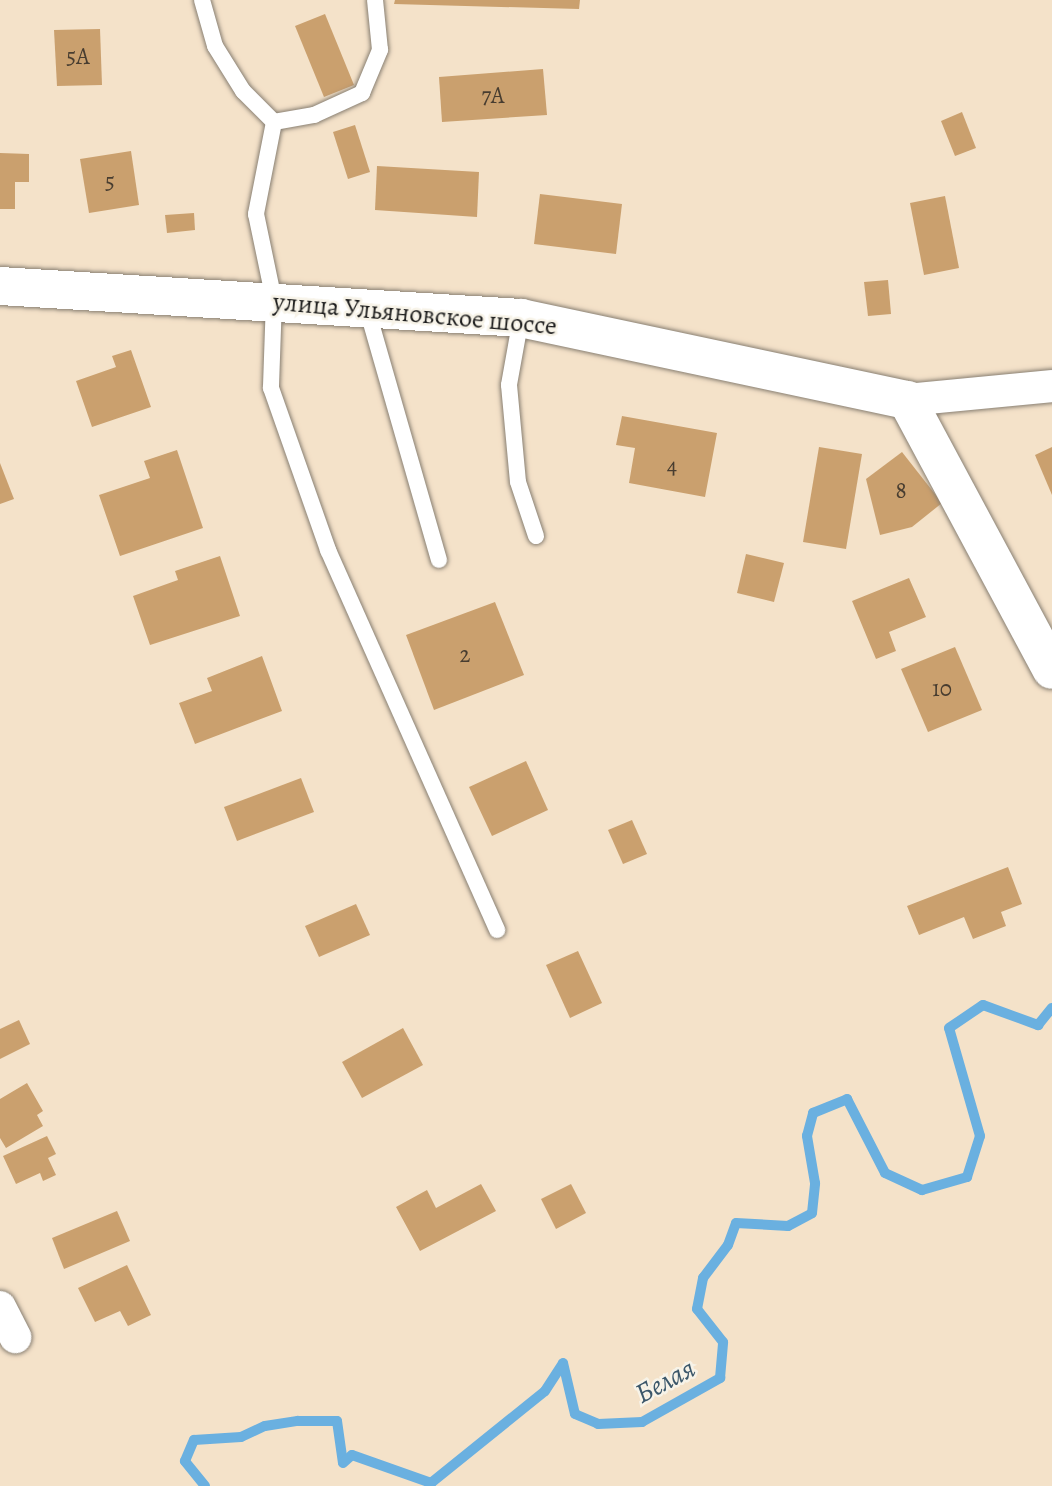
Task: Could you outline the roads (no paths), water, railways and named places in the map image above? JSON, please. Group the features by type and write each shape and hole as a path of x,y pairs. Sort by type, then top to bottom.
{"street":[{"name":"улица Ульяновское шоссе","path":"0,286 274,300 521,318 908,400 1052,386"},
{"path":"908,400 1052,670"},
{"path":"0,1307 15,1337"}],"lane":[{"path":"202,0 215,46 243,91 274,122"},
{"path":"274,122 314,115 362,93 380,50 374,0"},
{"path":"274,122 256,214 274,300 271,388 328,550 497,930"},
{"path":"366,307 439,560"},
{"path":"521,318 509,385 518,482 536,536"}],"waterway":[{"name":"Белая","path":"205,1486 185,1461 194,1440 241,1437 265,1426 298,1421 337,1421 343,1463 352,1455 431,1483 545,1391 563,1363 575,1414 598,1424 642,1422 720,1378 723,1342 697,1309 703,1278 728,1245 736,1223 788,1226 812,1213 815,1183 807,1136 813,1113 847,1099 885,1173 922,1190 967,1177 980,1136 949,1028 983,1005 1038,1025 1052,1008"}]}
